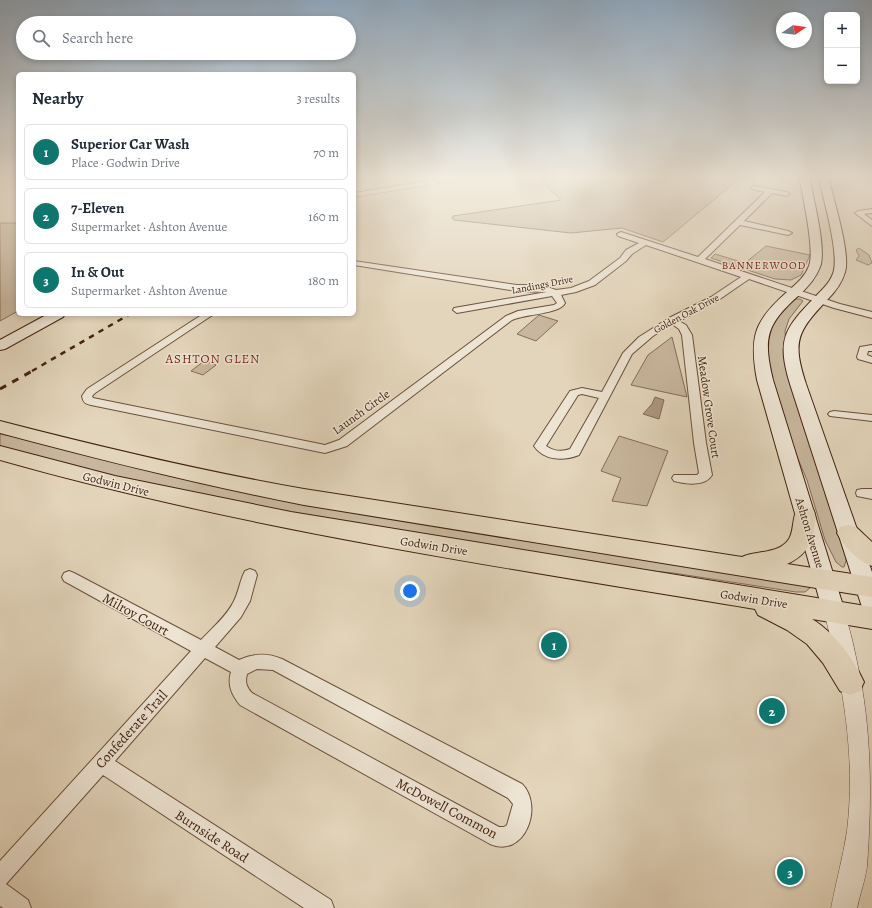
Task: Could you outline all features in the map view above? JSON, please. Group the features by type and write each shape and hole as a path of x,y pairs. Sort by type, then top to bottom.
{"main road":[{"name":"Ashton Avenue","path":"812,221 817,260 809,277 781,302 769,317 761,337 760,350 765,380 834,612"},
{"path":"833,221 842,265 837,281 800,321 794,331 790,350 798,384 848,533 870,593"},
{"path":"0,336 37,316"},
{"path":"0,346 54,316"},
{"path":"0,427 122,459 243,485 460,522 824,580 870,593"},
{"name":"Godwin Drive","path":"0,453 125,487 239,512 324,528 872,618"},
{"path":"726,564 760,562 787,553 798,543 805,515"},
{"path":"848,533 872,557"},
{"path":"742,597 787,617 810,630 830,650 850,682"}],"street":[{"path":"700,260 738,222 788,233"},
{"path":"621,234 794,292 872,315"},
{"name":"Landings Drive","path":"456,310 573,290 592,283 623,259 630,258 637,252 636,249 645,242"},
{"path":"356,263 517,288 540,287 548,289 555,294"},
{"name":"Golden Oak Drive","path":"605,396 582,391 574,393 540,446 541,449 565,456 575,452 605,396 628,353 636,344 646,335 672,320 709,302 748,276"},
{"name":"Launch Circle","path":"206,316 91,391 87,396 88,400 91,402 325,449 343,443 509,318 518,314 560,305 560,300 555,294"},
{"name":"Meadow Grove Court","path":"672,320 683,327 687,335 700,443 706,475 699,480 678,478"},
{"path":"872,348 863,349 862,357 872,360"},
{"path":"834,414 872,418"},
{"name":"Confederate Trail","path":"0,876 236,612 242,601 250,575"},
{"name":"Milroy Court","path":"69,577 202,650"},
{"name":"Ashton Avenue","path":"834,612 844,652 859,727 862,771 862,796 855,862 844,908"},
{"path":"202,650 240,669"},
{"name":"McDowell Common","path":"256,661 276,664 515,791 520,795 523,802 515,832 507,837 497,836 246,699 236,686 236,677 240,669 247,664 256,661"},
{"name":"Burnside Road","path":"101,763 323,908"},
{"path":"0,892 20,908"}],"shaded area":[{"path":"466,221 688,221 663,242 622,228 571,233"},
{"path":"0,223 16,223 16,312 0,321"},
{"path":"766,246 810,255 801,275 791,280 775,279 711,258 715,254 745,263"},
{"path":"859,248 869,255 872,263 868,265 856,260 859,256 856,250"},
{"path":"796,299 803,301 789,319 785,331 787,361 846,555 844,567 836,562 825,540 807,480 790,440 766,360 768,340 773,323 787,304"},
{"path":"539,315 558,321 536,341 517,334"},
{"path":"672,337 687,397 631,385 648,355"},
{"path":"204,361 216,365 203,375 191,371"},
{"path":"655,397 664,400 659,419 643,414 652,404"},
{"path":"0,434 801,582 810,588 805,592 796,592 673,573 621,568 244,507 0,449"},
{"path":"619,436 668,451 647,506 612,501 621,478 601,471"}],"railway":[{"path":"32,371 127,316"},
{"path":"0,389 34,370"}],"place":[{"name":"Superior Car Wash","path":"554,645"},
{"name":"7-Eleven","path":"772,711"},
{"name":"In & Out","path":"790,872"}],"district":[{"name":"BANNERWOOD","path":"764,265"},
{"name":"ASHTON GLEN","path":"213,358"}]}
